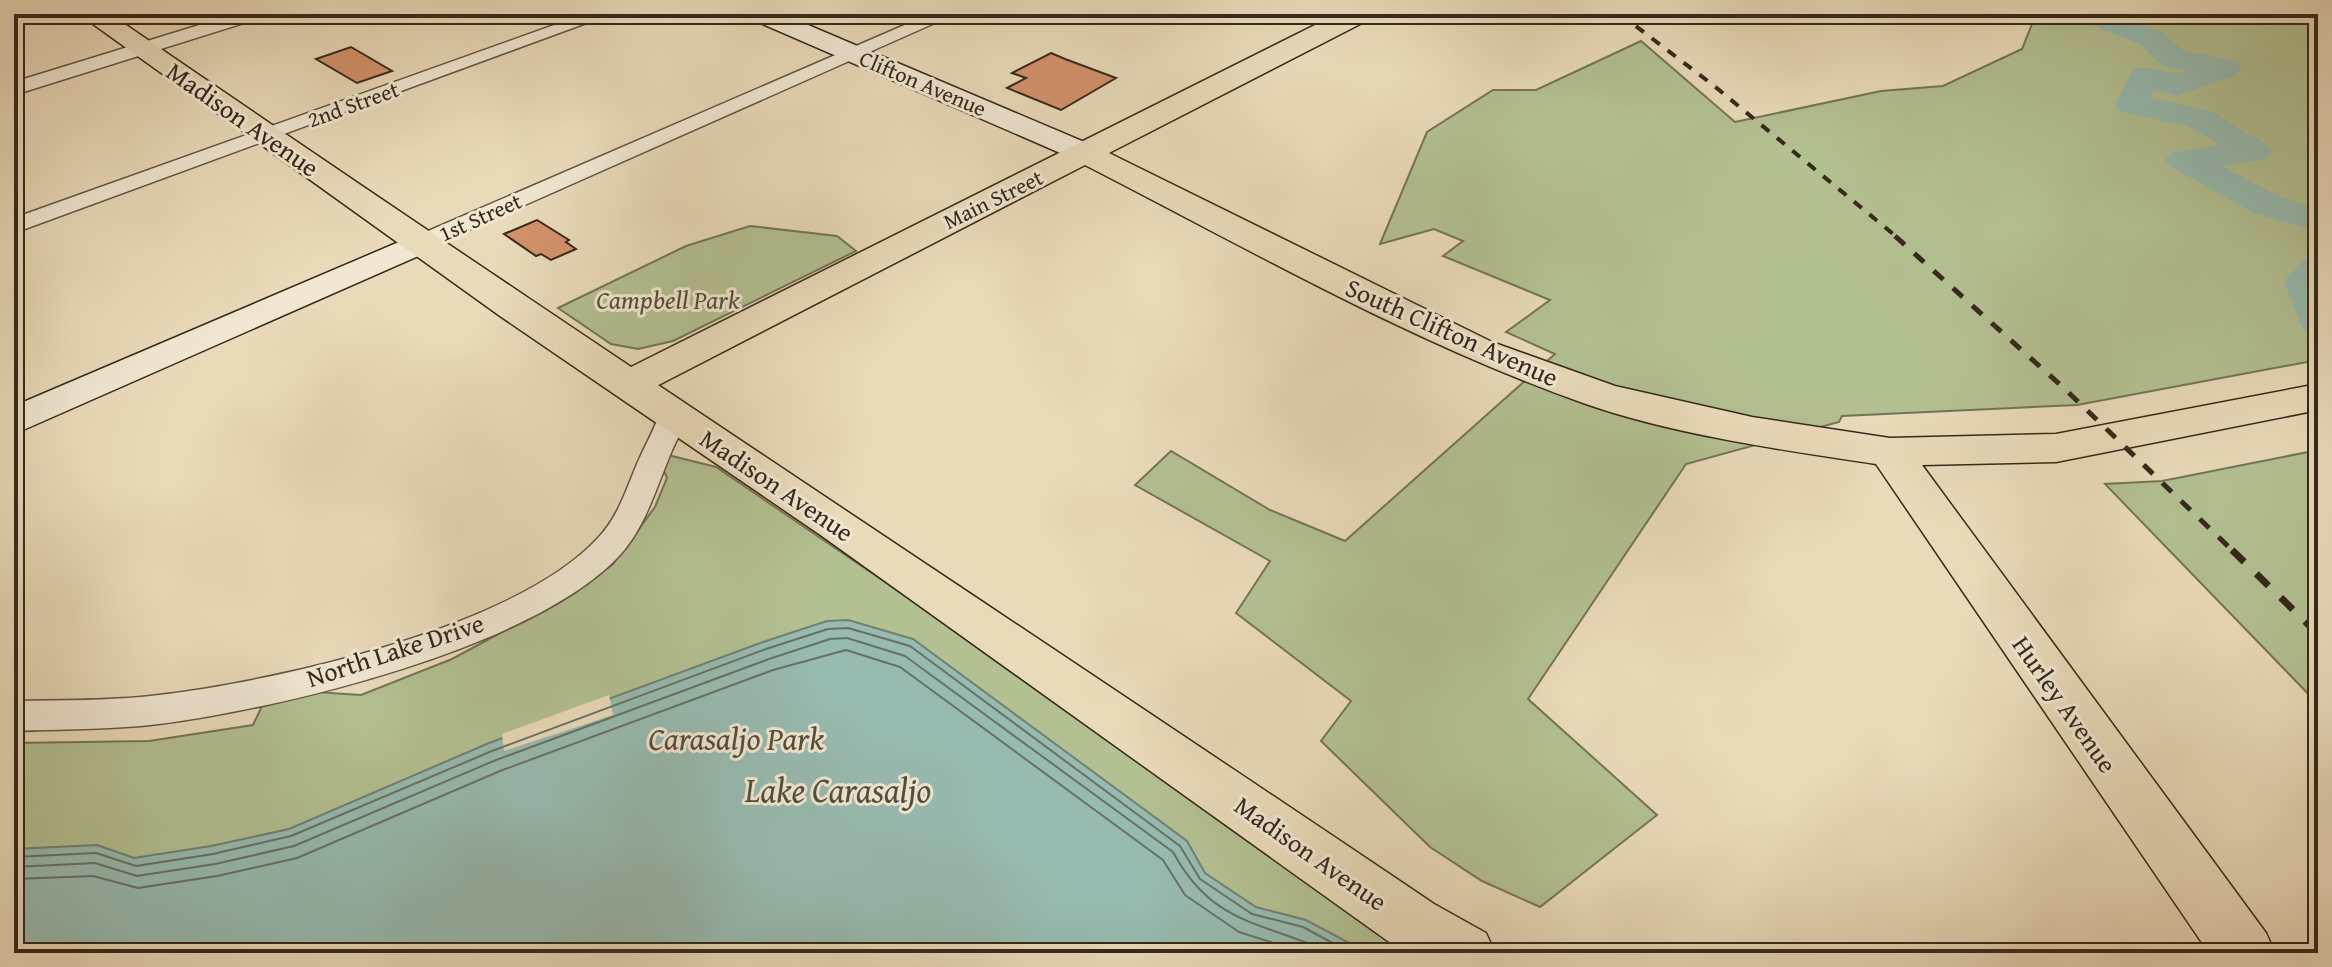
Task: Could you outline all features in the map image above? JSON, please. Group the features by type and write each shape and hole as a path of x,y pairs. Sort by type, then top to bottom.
{"main road":[{"name":"Madison Avenue","path":"92,14 420,243 1413,924 1464,953"},
{"name":"Main Street","path":"629,384 1358,14"},
{"name":"South Clifton Avenue","path":"1085,153 1385,305 1539,374 1604,396 1714,424 1890,452 2056,448 2304,400"},
{"name":"Hurley Avenue","path":"1890,452 2091,742 2244,953"}],"street":[{"path":"14,89 254,14"},
{"name":"2nd Street","path":"14,226 602,14"},
{"name":"Clifton Avenue","path":"760,14 1085,153"},
{"name":"1st Street","path":"14,421 946,14"},
{"name":"North Lake Drive","path":"14,716 176,708 257,692 433,643 504,615 554,591 607,549 626,525 656,452 670,428 673,414"}],"green space":[{"path":"2036,14 2318,14 2318,360 2077,405 1842,416 1839,422 1686,464 1528,699 1657,815 1540,907 1482,881 1430,847 1321,741 1351,701 1236,613 1270,561 1135,485 1171,451 1270,510 1345,541 1555,354 1506,332 1550,300 1443,256 1463,241 1434,229 1380,244 1427,132 1493,90 1536,90 1641,41 1735,122 1881,91 1943,86 2022,49"},
{"name":"Campbell Park","path":"750,226 837,236 856,251 673,341 638,349 611,344 558,308 686,246"},
{"path":"2318,450 2318,704 2105,484 2162,481"},
{"name":"Lake Carasaljo","path":"656,452 716,467 1431,953 14,953 14,743 149,741 253,725 270,689 361,695 452,659 575,593 613,564 655,507 667,478"}],"water":[{"name":"Lake Carasaljo","path":"848,620 913,639 1187,841 1205,873 1256,907 1306,920 1355,946 1362,953 14,953 14,849 97,845 134,858 289,829 489,743 763,642 827,621"}],"pier":[{"path":"609,695 613,715 504,751 502,734"}],"building":[{"path":"351,47 392,71 357,83 316,59"},
{"path":"1051,53 1116,78 1061,110 1007,88 1026,78 1012,73"},
{"path":"537,220 569,240 566,242 576,249 551,260 541,254 536,256 504,234"}],"waterway":[{"path":"2104,14 2098,18 2151,38 2174,59 2226,68 2176,86 2145,76 2131,104 2199,118 2255,152 2183,160 2267,205 2318,220"},
{"path":"2318,268 2304,281 2318,321"}],"railway":[{"path":"1620,14 1713,85 1898,238"},
{"path":"1895,236 2066,390 2234,552"},
{"path":"2232,550 2318,634"}],"park label":[{"name":"Carasaljo Park","path":"736,738"}]}
